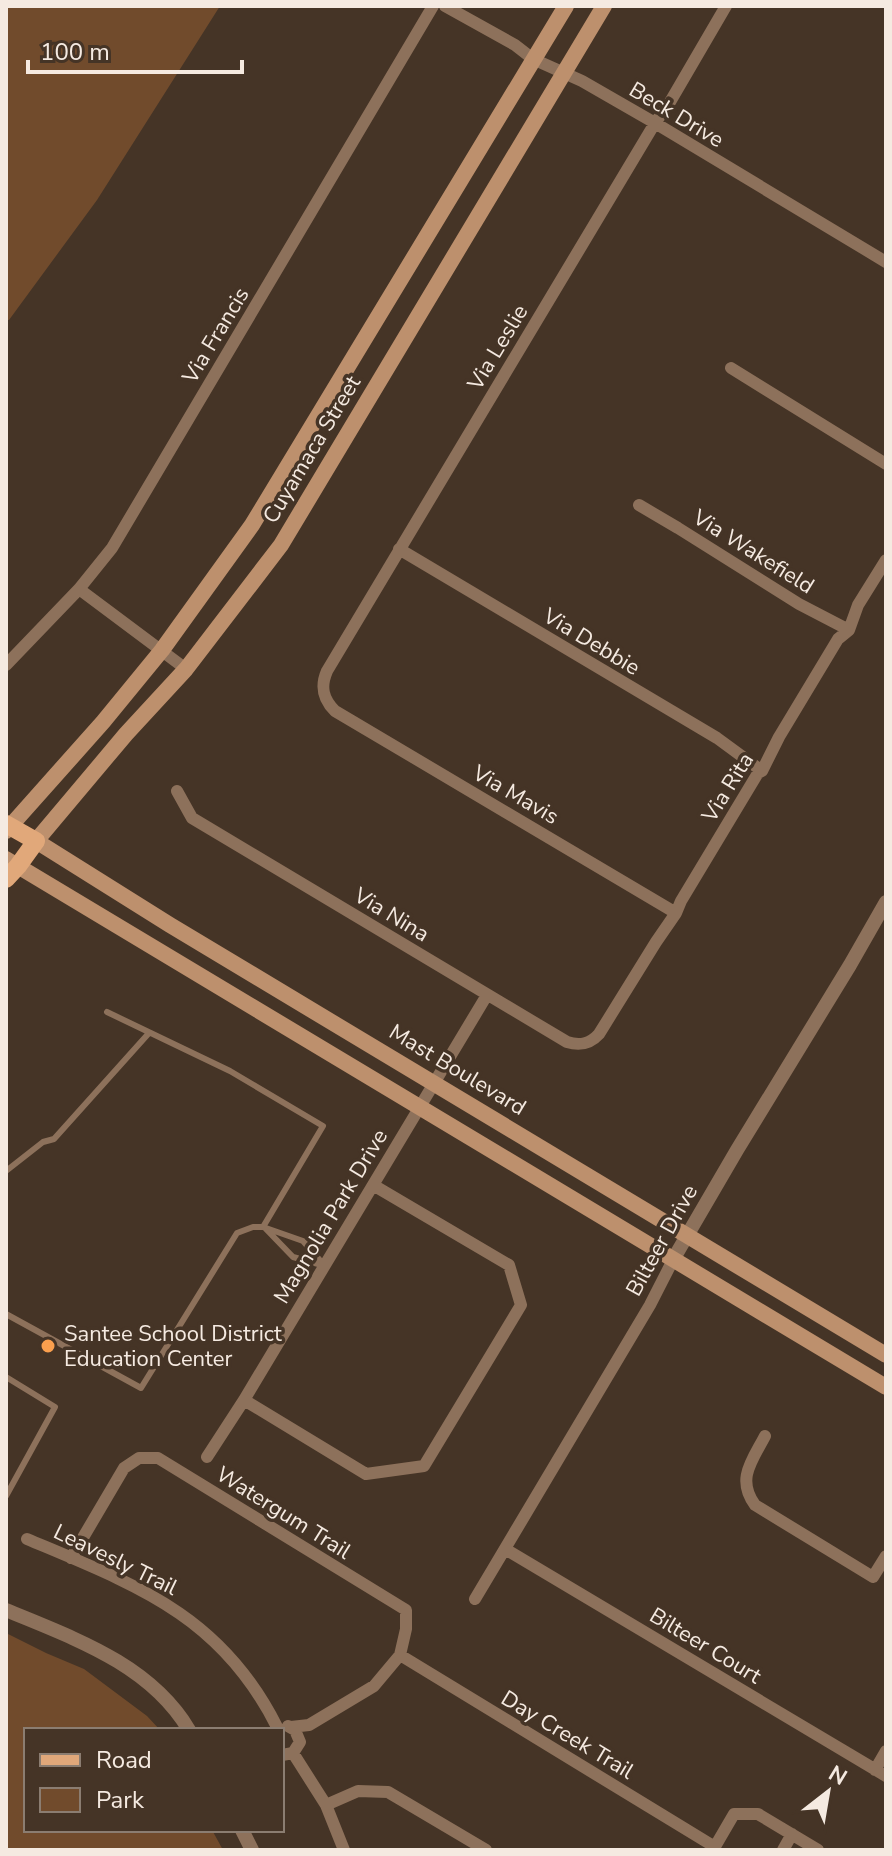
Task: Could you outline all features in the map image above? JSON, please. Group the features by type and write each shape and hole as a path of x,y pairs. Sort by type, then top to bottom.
{"main road":[{"name":"Cuyamaca Street","path":"7,827 103,722 162,650 252,525 566,6"},
{"name":"Cuyamaca Street","path":"10,868 186,669 281,545 604,6"},
{"name":"Mast Boulevard","path":"7,827 36,841 170,925 886,1355"},
{"path":"10,868 419,1106 886,1387"}],"street":[{"name":"Via Francis","path":"6,665 79,589 112,548 433,6"},
{"name":"Beck Drive","path":"445,6 515,45 533,59 582,81 655,123 886,262"},
{"name":"Via Leslie","path":"335,711 324,696 324,677 726,6"},
{"path":"731,368 886,464"},
{"name":"Via Wakefield","path":"639,505 799,604 849,630"},
{"name":"Via Debbie","path":"399,549 717,738 762,771"},
{"name":"Via Rita","path":"599,1034 676,913 730,818 762,771 838,639 849,630 858,605 886,560"},
{"path":"79,589 186,669"},
{"name":"Via Mavis","path":"335,711 676,913"},
{"name":"Via Nina","path":"177,791 192,818 567,1042 580,1045 599,1034"},
{"name":"Bilteer Drive","path":"475,1599 886,902"},
{"name":"Magnolia Park Drive","path":"207,1457 487,995"},
{"path":"244,1400 366,1474 424,1466 521,1305 509,1265 373,1185"},
{"path":"765,1436 747,1474 747,1490 755,1505 873,1577 886,1556"},
{"name":"Watergum Trail","path":"71,1558 124,1468 139,1458 158,1458 406,1610 406,1629 400,1655"},
{"name":"Leavesly Trail","path":"27,1539 111,1574 166,1603 210,1636 263,1699 276,1728"},
{"name":"Bilteer Court","path":"505,1549 880,1773"},
{"path":"6,1610 122,1663 154,1688 181,1716 188,1728"},
{"path":"280,1728 309,1725 374,1686 400,1655"},
{"name":"Day Creek Trail","path":"400,1655 714,1848"},
{"path":"292,1750 309,1725"},
{"path":"291,1727 298,1734 292,1750"},
{"path":"292,1750 326,1805 344,1850"},
{"path":"880,1773 886,1751"},
{"path":"326,1805 358,1791 388,1792 486,1850"},
{"path":"714,1848 734,1814 758,1814 818,1850"},
{"path":"243,1832 252,1850"},
{"path":"783,1850 792,1834"}],"lane":[{"path":"107,1012 230,1071 323,1126 263,1227"},
{"path":"6,1171 43,1142 54,1139 149,1033"},
{"path":"263,1227 293,1257 324,1265"},
{"path":"6,1314 141,1388 237,1233 263,1227 303,1241 324,1265"},
{"path":"6,1377 55,1407 6,1496"}],"green space":[{"path":"6,6 220,6 97,200 9,320 6,320"},
{"path":"6,1633 84,1669 147,1716 158,1728 24,1728 24,1832 213,1832 223,1850 6,1850"}],"place":[{"name":"Santee School District Education Center","path":"48,1346"}]}
